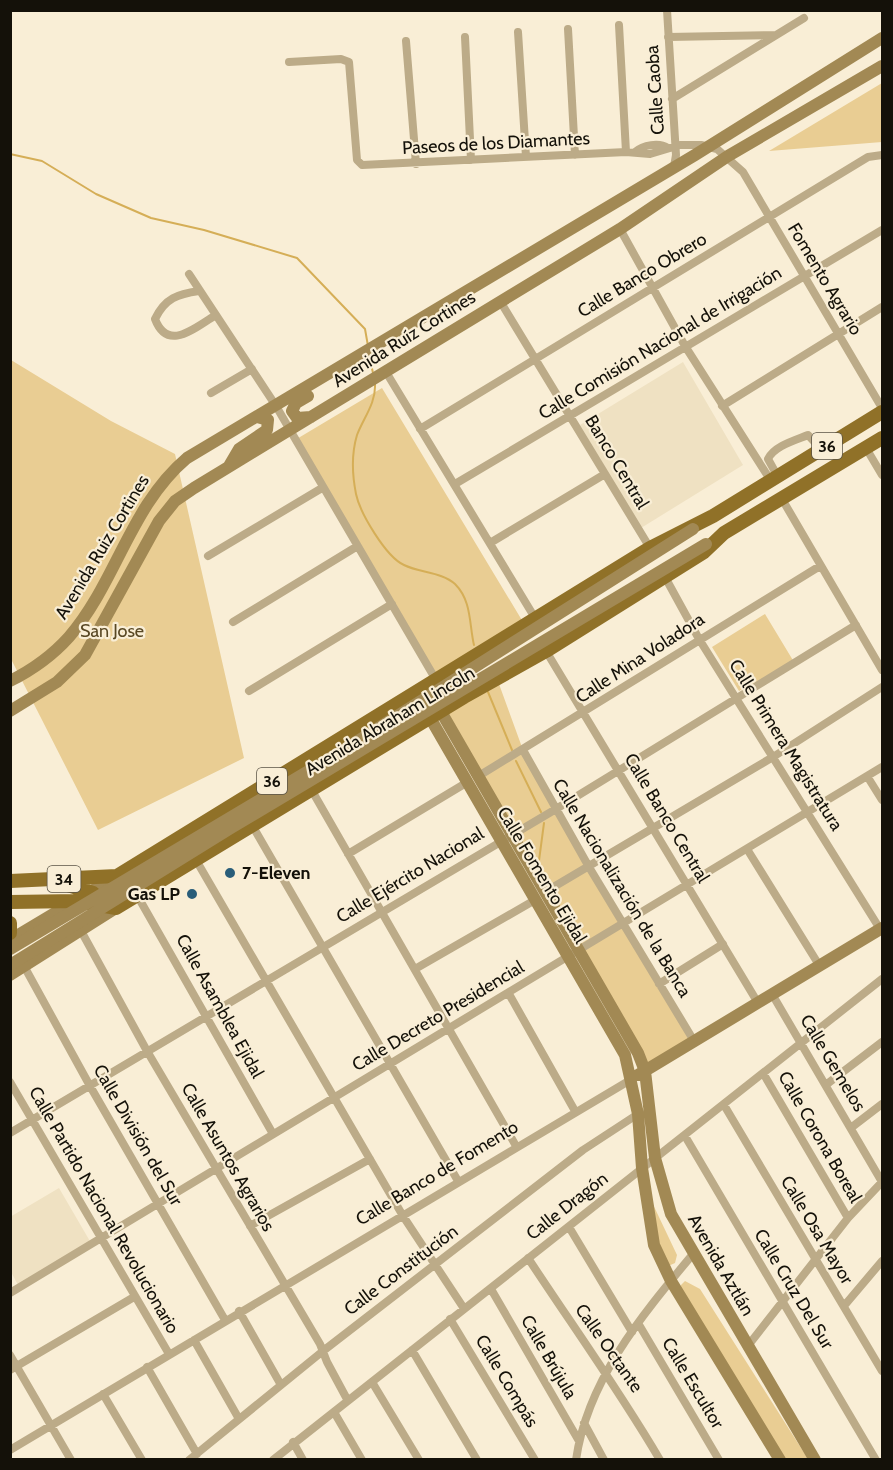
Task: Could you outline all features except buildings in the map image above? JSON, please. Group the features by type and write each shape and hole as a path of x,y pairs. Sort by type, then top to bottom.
{"main road":[{"name":"Avenida Ruíz Cortines","path":"196,452 674,167 882,38"},
{"name":"Avenida Ruíz Cortines","path":"10,711 57,682 85,655 159,521 176,501 228,467 620,229 728,156 882,66"},
{"path":"312,416 297,418 292,411 293,407 336,378 353,360"},
{"name":"Avenida Abraham Lincoln","path":"10,949 337,754 882,410"},
{"path":"228,467 239,449 267,430 268,420 257,417"},
{"name":"36","path":"10,965 240,823 882,438"},
{"name":"Avenida Ruiz Cortines","path":"10,681 38,665 70,636 158,485 196,452"},
{"name":"Avenida Abraham Lincoln","path":"10,940 93,892 650,548 713,516"},
{"name":"Avenida Abraham Lincoln","path":"10,975 110,910 665,578 704,552 724,533"},
{"path":"449,671 450,690 464,697"},
{"name":"Calle Fomento Ejidal","path":"426,686 436,715 471,780 574,954 638,1053 645,1071"},
{"name":"34","path":"10,881 117,876"},
{"path":"47,879 93,892 110,910"},
{"path":"33,901 60,912 80,929"},
{"name":"34","path":"10,902 78,901 110,910"},
{"path":"10,923 10,933"},
{"name":"Calle Banco de Fomento","path":"632,1079 881,929"},
{"path":"26,932 43,940 42,954"},
{"name":"Calle Fomento Ejidal","path":"574,954 625,1055 632,1079"},
{"name":"Avenida Aztlán","path":"645,1071 656,1158 671,1214 815,1460"},
{"path":"632,1079 638,1114 649,1227 654,1245 671,1281 780,1460"}],"street":[{"name":"Calle Caoba","path":"667,10 674,167"},
{"path":"672,99 804,18"},
{"path":"619,26 631,152"},
{"path":"568,29 575,155"},
{"path":"518,32 526,157"},
{"path":"668,37 777,35"},
{"path":"465,37 471,160"},
{"path":"406,41 416,164"},
{"name":"Paseos de los Diamantes","path":"289,62 341,59 349,62 359,164 416,164 631,152 656,153 672,147 707,146"},
{"name":"Fomento Agrario","path":"707,146 717,149 740,167 882,410"},
{"name":"Calle Banco Obrero","path":"420,429 868,157 882,155"},
{"path":"620,229 685,346 722,406 774,479"},
{"name":"Calle Comisión Nacional de Irrigación","path":"454,484 882,230"},
{"path":"189,274 276,406 356,547 392,604 426,686"},
{"path":"200,291 171,297 161,306 155,319 160,331 168,336 179,336 216,315"},
{"name":"Banco Central","path":"500,301 650,548"},
{"path":"722,406 882,307"},
{"path":"211,393 252,369"},
{"path":"386,372 535,618"},
{"path":"774,479 769,455 790,441 808,435 822,450"},
{"path":"866,448 882,475"},
{"path":"490,543 605,474"},
{"path":"208,556 322,488"},
{"path":"782,499 882,670"},
{"path":"233,622 356,547"},
{"name":"Calle Mina Voladora","path":"348,854 586,712 699,639 820,566"},
{"name":"Calle Primera Magistratura","path":"665,578 699,639 881,929"},
{"path":"249,691 392,604"},
{"name":"Calle Ejército Nacional","path":"10,1133 323,947 381,910 556,809 856,625"},
{"name":"Calle Banco Central","path":"546,651 586,712 758,1003"},
{"path":"415,969 654,828 882,687"},
{"name":"Calle Nacionalización de la Banca","path":"523,750 589,867 694,1041"},
{"name":"Calle Decreto Presidencial","path":"10,1293 810,813 882,767"},
{"path":"867,777 882,800"},
{"path":"311,789 516,1146"},
{"path":"252,825 458,1181"},
{"path":"747,849 819,965"},
{"path":"196,860 403,1216 463,1308"},
{"name":"Calle Asamblea Ejidal","path":"137,895 273,1134"},
{"name":"Calle Asuntos Agrarios","path":"80,929 147,1051 323,1351 348,1401"},
{"path":"659,984 723,944"},
{"name":"Calle División del Sur","path":"24,966 90,1086 225,1320"},
{"name":"Calle Dragón","path":"273,1460 882,979"},
{"path":"509,994 574,1111"},
{"name":"Calle Gemelos","path":"772,994 802,1041 882,1182"},
{"path":"827,1084 882,1042"},
{"name":"Calle Corona Boreal","path":"763,1073 848,1218"},
{"name":"Calle Banco de Fomento","path":"10,1450 194,1340 238,1311 403,1216 574,1111 632,1079"},
{"name":"Calle Partido Nacional Revolucionario","path":"10,1082 168,1354"},
{"path":"852,1127 882,1104"},
{"name":"Calle Osa Mayor","path":"724,1105 882,1371"},
{"name":"Calle Constitución","path":"193,1457 323,1351 583,1150 638,1114"},
{"name":"Calle Cruz Del Sur","path":"685,1136 876,1460"},
{"path":"250,1226 370,1159"},
{"path":"747,1347 848,1218 882,1182"},
{"path":"569,1227 632,1332"},
{"path":"576,1460 584,1423 605,1374 638,1323 693,1254"},
{"name":"Calle Octante","path":"528,1258 605,1374 622,1394 660,1460"},
{"path":"844,1306 881,1267"},
{"name":"Calle Brújula","path":"491,1289 579,1441"},
{"path":"14,1368 134,1297"},
{"path":"238,1311 281,1385"},
{"name":"Calle Compás","path":"450,1319 536,1460"},
{"name":"Calle Escultor","path":"638,1323 719,1460"},
{"path":"194,1340 239,1419"},
{"path":"412,1350 477,1460"},
{"path":"10,1355 14,1368 51,1424 71,1460"},
{"path":"147,1367 193,1457"},
{"path":"372,1382 419,1460"},
{"path":"103,1394 142,1460"},
{"path":"334,1412 362,1460"},
{"path":"584,1423 604,1460"},
{"path":"294,1442 303,1460"}],"shaded area":[{"path":"683,362 743,465 641,528 580,425"},
{"path":"59,1188 91,1243 18,1285 11,1272 10,1217"}],"green space":[{"path":"882,83 882,142 769,151"},
{"name":"San Jose","path":"11,360 111,421 175,454 244,758 98,830 11,659"},
{"path":"382,388 523,622 438,677 295,440"},
{"path":"765,614 794,662 739,691 712,647"},
{"path":"499,684 523,750 694,1041 645,1071 441,711"},
{"path":"649,1196 677,1255 675,1263 666,1267 655,1237"},
{"path":"685,1281 700,1289 808,1459 784,1459 680,1294 681,1285"}],"waterway":[{"path":"10,154 42,161 96,194 151,218 204,230 297,258 365,329 368,346"},
{"path":"369,355 373,373"},
{"path":"375,384 372,404 357,435 354,450 354,479 358,502 375,534 397,560 410,568 444,577 455,584 467,605 474,645"},
{"path":"488,692 512,750"},
{"path":"516,761 541,812"},
{"path":"538,868 544,823"}],"place":[{"name":"7-Eleven","path":"230,873"},
{"name":"Gas LP","path":"192,894"}]}
